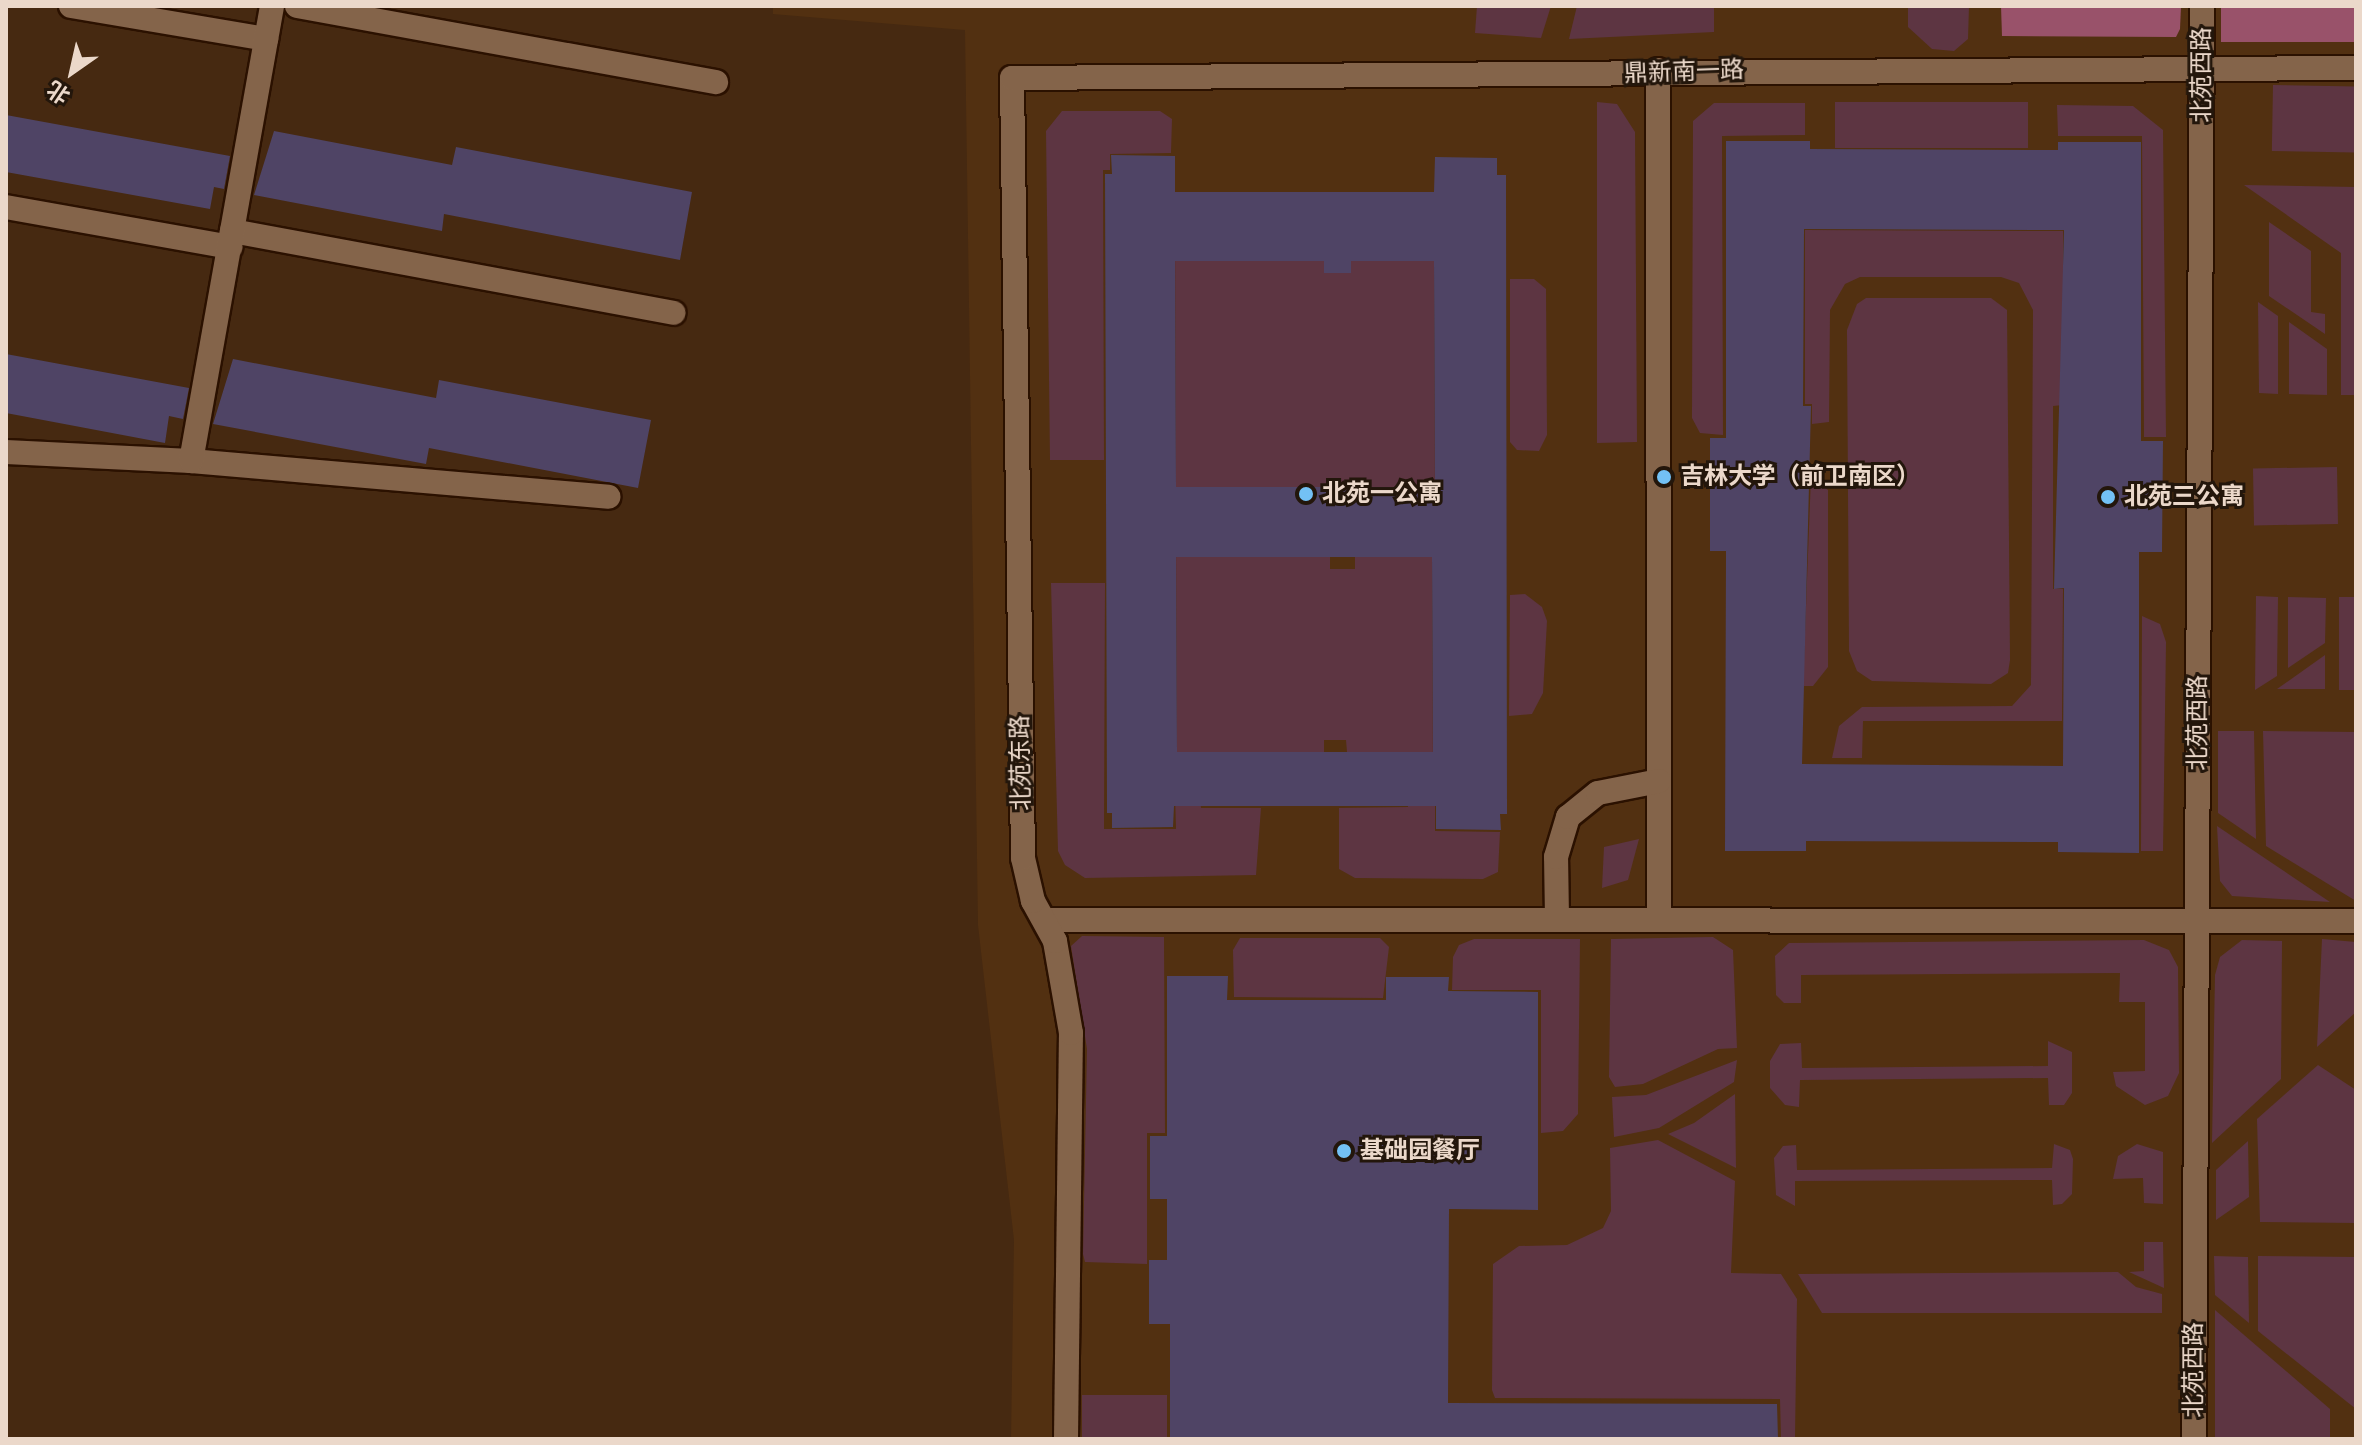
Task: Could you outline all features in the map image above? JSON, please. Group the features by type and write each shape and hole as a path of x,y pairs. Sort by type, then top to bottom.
{"lane":[{"path":"71,6 266,39"},
{"path":"191,461 272,6"},
{"path":"297,6 716,82"},
{"name":"北苑西路","path":"2194,1439 2202,6"},
{"name":"鼎新南一路","path":"1012,78 1555,78 1658,70 2356,68"},
{"path":"1658,70 1659,918"},
{"name":"北苑东路","path":"1012,78 1023,858 1033,901 1049,920 1071,1033 1066,1439"},
{"path":"6,207 231,239 673,313"},
{"path":"6,452 191,461 608,497"},
{"path":"1557,918 1556,857 1568,817 1598,793 1659,781"},
{"path":"1049,920 2197,918 2356,921"}],"shaded area":[{"name":"吉林大学（前卫南区）","path":"773,6 2356,6 2356,1439 1011,1439 1014,1240 978,925 965,30 773,14"},
{"path":"1477,6 1551,6 1541,38 1475,33"},
{"path":"1577,6 1714,6 1714,32 1569,39"},
{"path":"1908,6 1969,6 1968,39 1954,51 1932,49 1908,27"},
{"path":"2001,6 2181,6 2180,29 2176,37 2002,36"},
{"path":"2221,6 2356,6 2356,42 2221,42"},
{"path":"2273,85 2356,86 2355,152 2272,151"},
{"path":"1597,102 1617,104 1635,132 1637,442 1597,443"},
{"path":"1835,102 2028,102 2028,148 1835,148"},
{"path":"1714,103 1805,103 1805,135 1722,136 1723,435 1700,433 1692,418 1693,121"},
{"path":"2057,105 2133,106 2163,130 2166,437 2144,437 2142,136 2058,136"},
{"path":"1062,111 1160,111 1172,119 1171,153 1110,154 1110,170 1103,170 1104,460 1050,460 1046,131"},
{"path":"2244,185 2356,187 2356,395 2341,395 2341,253"},
{"path":"2269,222 2311,251 2311,312 2325,314 2325,334 2269,296"},
{"path":"1805,230 2063,231 2063,405 2053,406 2053,589 2063,589 2062,721 1863,721 1862,758 1832,758 1839,726 1862,707 2012,706 2031,685 2033,310 2019,283 2001,277 1860,277 1845,284 1830,310 1829,422 1812,424 1812,404 1805,404"},
{"path":"1175,235 1203,261 1324,261 1324,273 1351,273 1351,261 1408,261 1434,235 1435,502 1413,487 1199,487 1176,500"},
{"path":"1510,279 1534,279 1546,289 1547,435 1539,451 1517,450 1510,442"},
{"path":"1866,298 1991,298 2007,310 2010,660 2008,673 1991,684 1872,681 1857,671 1849,651 1847,330 1857,304"},
{"path":"2258,302 2278,316 2278,394 2259,393"},
{"path":"2289,322 2327,349 2327,395 2289,394"},
{"path":"2337,467 2338,524 2254,525 2253,468"},
{"path":"1811,476 1828,490 1828,667 1813,686 1803,686"},
{"path":"1176,542 1330,557 1330,569 1355,569 1355,557 1432,542 1433,777 1405,752 1347,752 1346,740 1324,740 1324,752 1202,752 1177,777"},
{"path":"1051,583 1105,583 1104,829 1176,829 1175,795 1200,795 1201,808 1261,808 1256,875 1085,878 1065,865 1058,851"},
{"path":"1525,594 1542,607 1547,621 1543,693 1532,714 1509,716 1510,595"},
{"path":"2256,596 2278,597 2277,676 2255,690"},
{"path":"2288,597 2326,598 2325,643 2288,668"},
{"path":"2339,597 2356,597 2356,690 2339,690"},
{"path":"2142,616 2160,624 2166,642 2163,851 2141,851"},
{"path":"2325,655 2325,689 2277,689"},
{"path":"2218,731 2254,731 2256,839 2218,813"},
{"path":"2263,731 2356,732 2356,901 2266,846"},
{"path":"1435,794 1435,831 1500,832 1498,872 1483,879 1355,878 1339,869 1339,808 1408,807 1408,795"},
{"path":"2217,826 2330,902 2232,896 2220,881"},
{"path":"1639,839 1628,880 1602,888 1604,847"},
{"path":"1082,936 1164,937 1165,1133 1147,1133 1147,1264 1085,1262 1083,1254 1087,1049 1071,946"},
{"path":"1713,937 1733,950 1737,1048 1718,1049 1643,1084 1615,1087 1609,1077 1611,939"},
{"path":"1240,938 1380,938 1389,947 1383,998 1234,997 1233,950"},
{"path":"1474,939 1580,939 1578,1114 1563,1131 1541,1133 1541,990 1452,990 1453,957 1459,945"},
{"path":"2322,939 2356,942 2356,1012 2317,1047"},
{"path":"2144,940 2169,950 2178,967 2179,1073 2168,1096 2145,1105 2116,1086 2113,1072 2145,1071 2145,1002 2119,1002 2120,973 1801,975 1801,1003 1784,1003 1776,995 1775,956 1789,943"},
{"path":"2242,940 2282,941 2281,1079 2212,1143 2215,975 2220,957"},
{"path":"2048,1041 2072,1052 2072,1093 2064,1105 2049,1105 2048,1078 1800,1080 1799,1107 1785,1105 1770,1088 1770,1061 1780,1044 1801,1043 1802,1068 2048,1066"},
{"path":"1737,1060 1734,1082 1659,1128 1614,1137 1612,1097 1646,1095"},
{"path":"2318,1065 2356,1090 2356,1223 2260,1222 2257,1119"},
{"path":"1735,1094 1736,1168 1668,1134 1694,1123"},
{"path":"1658,1140 1735,1181 1731,1273 1781,1274 1797,1299 1795,1437 1781,1438 1780,1399 1495,1398 1492,1390 1493,1264 1519,1246 1567,1245 1603,1228 1611,1211 1610,1148"},
{"path":"2248,1141 2249,1197 2216,1220 2216,1170"},
{"path":"2054,1144 2070,1150 2073,1159 2072,1194 2062,1204 2053,1205 2052,1180 1795,1181 1795,1206 1776,1195 1774,1158 1783,1146 1796,1145 1797,1170 2052,1168"},
{"path":"2137,1144 2163,1152 2163,1204 2144,1203 2143,1178 2113,1179 2118,1156"},
{"path":"2144,1242 2163,1242 2164,1288 2129,1272 2144,1271"},
{"path":"2214,1256 2248,1257 2249,1323 2215,1295"},
{"path":"2258,1256 2356,1257 2356,1409 2258,1331"},
{"path":"2118,1272 2136,1287 2162,1294 2162,1313 1822,1313 1798,1274"},
{"path":"2215,1310 2330,1409 2330,1439 2215,1439"},
{"path":"1082,1395 1167,1395 1167,1439 1082,1439"}],"building":[{"path":"6,115 230,156 224,189 214,187 210,209 6,172"},
{"path":"274,131 452,165 456,147 692,192 680,260 444,214 442,231 254,195"},
{"name":"北苑三公寓","path":"1726,141 1810,141 1810,149 2058,150 2058,142 2141,142 2141,441 2163,441 2162,552 2139,552 2139,853 2058,852 2058,842 1806,841 1806,851 1725,851 1726,551 1710,551 1710,438 1726,438","holes":["1804,229 2064,230 2054,589 2064,588 2063,766 1802,764 1811,406 1803,406"]},
{"name":"北苑一公寓","path":"1111,155 1175,156 1175,192 1434,192 1435,157 1497,158 1497,175 1506,175 1507,814 1500,814 1501,830 1436,829 1436,806 1174,806 1173,827 1112,828 1112,813 1107,813 1105,174 1112,174","holes":["1175,261 1324,261 1324,273 1351,273 1351,261 1434,261 1435,487 1176,487","1176,557 1432,557 1433,752 1177,752"]},
{"path":"6,354 189,388 183,419 169,416 165,443 6,413"},
{"path":"233,359 436,398 439,380 651,420 638,488 429,448 426,464 213,424"},
{"name":"基础园餐厅","path":"1167,976 1228,976 1227,1000 1386,1000 1386,977 1449,977 1448,991 1538,992 1538,1210 1449,1209 1448,1403 1777,1404 1778,1439 1170,1439 1170,1324 1149,1324 1149,1260 1167,1260 1167,1199 1150,1199 1150,1136 1167,1136"}],"place":[{"name":"吉林大学（前卫南区）","path":"1664,477"},
{"name":"北苑一公寓","path":"1306,494"},
{"name":"北苑三公寓","path":"2108,497"},
{"name":"基础园餐厅","path":"1344,1151"}]}
